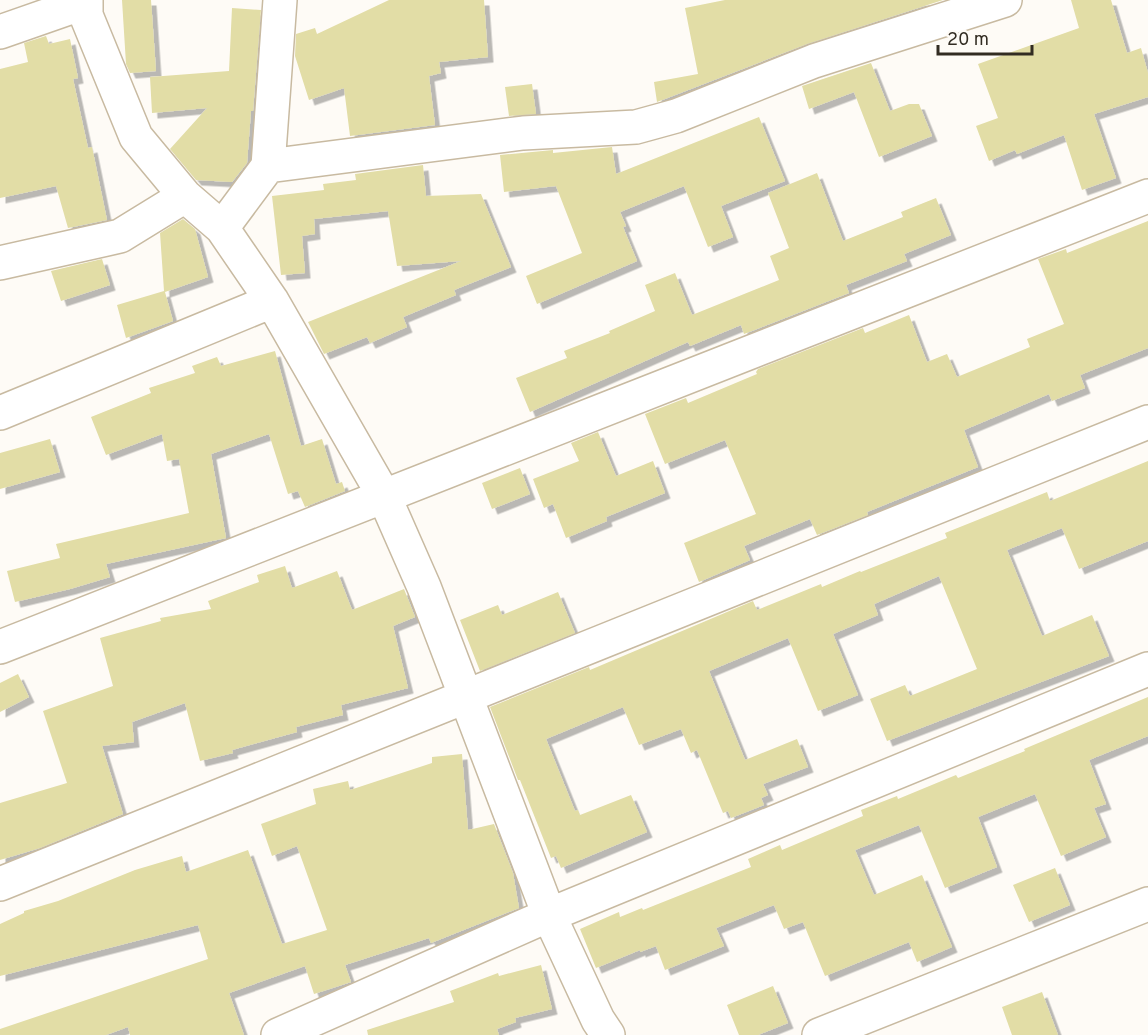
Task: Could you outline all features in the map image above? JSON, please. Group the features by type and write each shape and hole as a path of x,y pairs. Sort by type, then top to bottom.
{"street":[{"path":"268,166 523,133 636,127 676,116 814,61 1005,0"},
{"path":"0,32 86,1 86,15 136,137 185,196 222,228 272,301 384,496 424,587 549,915 598,1020 608,1035"},
{"path":"222,228 268,166 289,2"},
{"path":"0,263 120,236 185,196"},
{"path":"0,646 1148,196"},
{"path":"0,413 272,301"},
{"path":"0,884 1148,422"},
{"path":"278,1035 549,915 1148,669"},
{"path":"819,1035 1148,904"}],"building":[{"path":"122,0 151,0 156,71 130,73 126,64"},
{"path":"389,0 484,0 488,57 439,62 441,73 429,76 435,125 350,136 344,88 309,100 295,56 296,34 315,28 317,34"},
{"path":"725,0 943,0 807,44 657,102 654,82 698,74 685,8"},
{"path":"1071,0 1111,0 1127,53 1141,48 1148,73 1148,97 1094,114 1116,178 1082,190 1064,135 1017,154 1015,150 989,161 976,126 998,118 978,64 1079,28"},
{"path":"232,8 261,10 247,163 232,182 196,180 170,149 207,108 152,113 150,77 229,71"},
{"path":"46,36 49,44 70,39 78,78 73,79 88,148 92,147 107,220 68,228 56,186 0,198 0,69 28,62 24,43"},
{"path":"871,63 890,111 909,104 919,104 932,136 879,157 854,92 809,109 802,86"},
{"path":"532,84 536,114 509,116 505,87"},
{"path":"759,117 785,181 721,206 733,237 708,247 684,186 620,212 626,226 623,227 637,261 537,304 526,276 582,253 556,186 504,192 500,155 612,147 616,174"},
{"path":"423,165 426,196 481,194 511,267 454,290 456,295 403,317 407,327 370,343 367,337 324,354 308,322 461,261 397,266 388,211 314,219 315,234 302,236 305,273 281,275 272,196 324,190 323,184 356,180 355,174"},
{"path":"817,173 843,241 903,217 901,212 936,198 951,235 904,254 907,261 846,285 849,293 744,334 741,325 690,346 688,342 530,412 516,378 567,358 564,351 610,333 609,331 655,311 645,285 675,273 692,315 779,280 770,256 789,248 768,193"},
{"path":"183,219 195,229 208,277 165,292 173,321 126,338 117,305 164,291 160,233"},
{"path":"1148,221 1148,348 1080,375 1085,388 1052,401 1049,394 964,430 978,467 817,535 810,519 744,546 750,560 699,582 684,543 756,514 725,440 665,464 645,414 686,398 688,403 757,374 758,369 863,328 865,333 909,315 927,362 947,354 957,377 1030,347 1027,339 1064,324 1038,259 1066,249 1067,253"},
{"path":"102,259 110,285 61,301 51,271"},
{"path":"275,351 301,446 322,439 336,484 342,482 345,491 305,507 298,491 288,494 269,434 211,454 226,538 106,564 110,577 15,602 7,571 60,558 56,544 189,513 179,459 167,461 162,434 106,455 91,417 151,393 149,388 195,373 192,366 217,357 221,366"},
{"path":"598,432 616,476 653,461 665,493 606,517 607,521 566,538 553,504 544,508 533,479 579,461 571,443"},
{"path":"50,439 60,472 0,489 0,453"},
{"path":"1148,461 1148,541 1079,569 1062,528 1007,550 1042,636 1092,615 1109,656 887,741 870,699 905,685 910,696 977,669 939,576 874,604 878,615 833,634 858,695 818,711 788,638 709,671 745,760 797,739 808,767 763,784 768,795 761,798 764,805 731,818 728,811 723,813 697,750 691,753 681,729 639,745 623,707 546,739 575,811 578,810 580,815 631,795 647,832 561,868 556,856 551,858 490,707 589,667 590,670 753,601 757,610 821,584 822,587 947,538 945,533 1047,492 1050,501"},
{"path":"520,468 530,494 492,509 482,483"},
{"path":"285,566 292,588 337,571 352,610 404,589 415,617 393,626 408,688 341,705 343,715 296,727 297,732 200,761 185,703 132,722 134,742 102,746 123,814 40,848 0,860 0,803 67,783 43,711 113,686 100,638 161,621 160,618 211,609 208,601 259,582 257,575"},
{"path":"558,592 575,633 480,671 460,620 498,605 502,615"},
{"path":"18,674 29,697 0,712 0,683"},
{"path":"1148,697 1148,736 1089,760 1106,804 1094,808 1106,837 1061,856 1035,794 978,817 997,867 945,888 919,825 855,850 874,895 922,875 952,947 917,962 909,942 825,976 803,922 784,929 774,905 716,928 724,946 665,970 656,946 596,968 580,929 619,912 620,917 642,908 643,910 751,867 748,859 780,845 782,850 863,816 861,810 897,796 898,799 956,775 958,778"},
{"path":"462,754 468,830 494,824 513,873 519,908 431,943 429,938 345,965 351,982 314,994 305,966 229,993 244,1035 130,1035 128,1027 106,1035 0,1035 0,1029 208,959 198,925 0,976 0,924 24,911 58,901 135,870 182,856 186,872 248,850 282,944 327,930 297,846 272,856 261,824 316,804 313,789 348,781 350,790 432,763 432,757"},
{"path":"1055,868 1070,905 1029,922 1013,885"},
{"path":"541,965 552,1009 515,1018 516,1022 497,1029 499,1035 368,1035 367,1030 454,1002 450,991 498,973 499,976"},
{"path":"773,986 788,1023 758,1035 739,1035 727,1005"},
{"path":"1042,992 1058,1035 1012,1035 1002,1007"}]}
